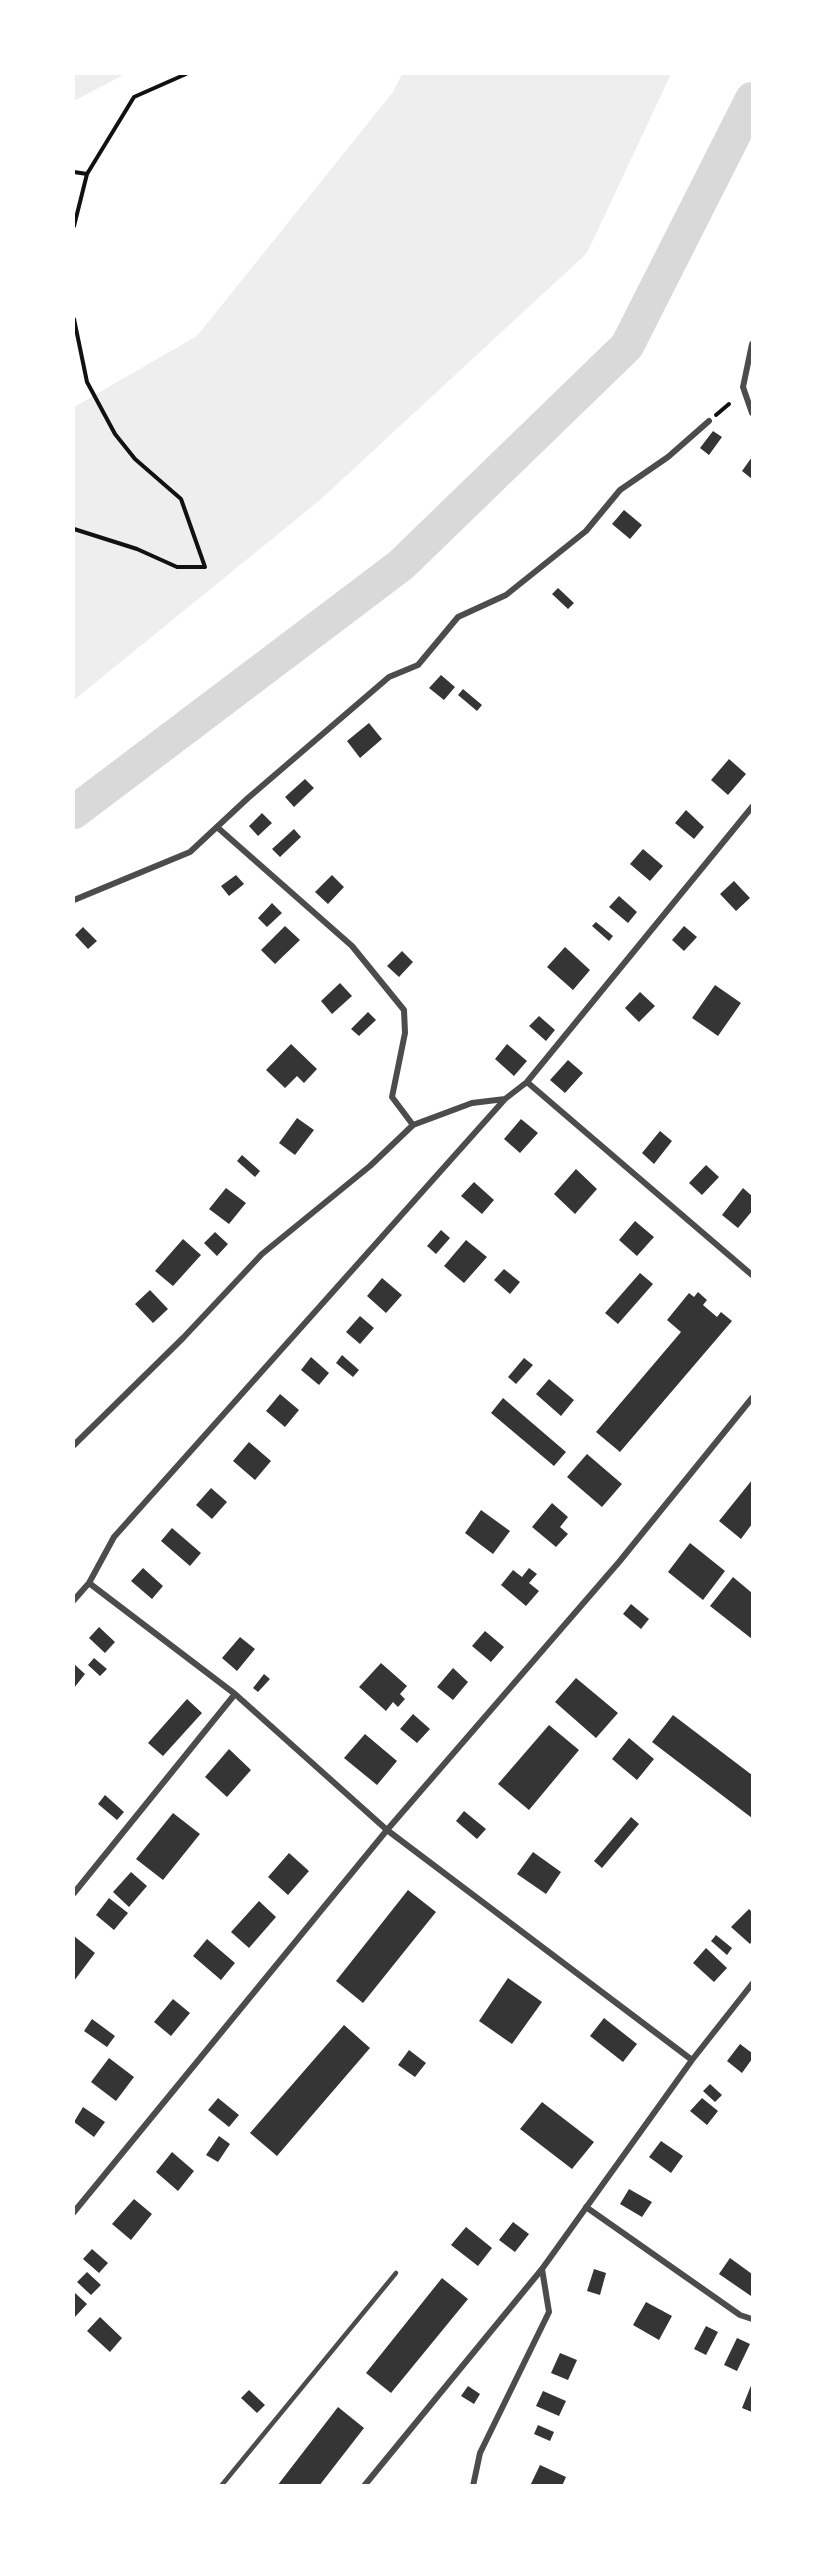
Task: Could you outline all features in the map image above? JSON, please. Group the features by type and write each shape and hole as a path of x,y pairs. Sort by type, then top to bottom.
{"street":[{"path":"752,413 743,387 753,344"},
{"path":"74,900 190,852 389,677 418,665 458,617 506,595 586,531 620,490 668,457 710,421"},
{"path":"74,1600 89,1583 114,1537 505,1099 527,1083 753,807"},
{"path":"217,827 352,946 404,1010 405,1033 392,1098 413,1125"},
{"path":"527,1083 753,1275"},
{"path":"74,1445 183,1338 262,1254 370,1166 413,1125 472,1102 505,1099"},
{"path":"74,2212 387,1830 619,1562 753,1398"},
{"path":"89,1583 235,1694 387,1830 692,2060"},
{"path":"74,1893 235,1694"},
{"path":"364,2486 542,2269 692,2060 753,1984"},
{"path":"586,2208 740,2315 753,2319"},
{"path":"473,2486 480,2453 549,2312 542,2269"}],"lane":[{"path":"221,2486 396,2273"}],"path":[{"path":"74,226 87,174 134,97 186,74"},
{"path":"74,172 87,174"},
{"path":"74,319 87,382 115,434 135,459 180,499 205,567 177,567 137,549 74,529"}],"shaded area":[{"path":"74,74 125,74 74,101"},
{"path":"402,74 671,74 587,253 320,500 74,700 74,407 197,336 393,92"}],"building":[{"path":"713,431 722,437 709,455 700,448"},
{"path":"752,457 752,479 742,471"},
{"path":"624,510 642,525 630,539 612,524"},
{"path":"558,588 574,603 568,609 552,594"},
{"path":"441,675 455,687 444,700 429,688"},
{"path":"463,689 482,705 477,711 458,695"},
{"path":"369,723 382,739 360,758 347,741"},
{"path":"729,759 746,774 728,795 711,780"},
{"path":"305,779 314,788 294,807 285,797"},
{"path":"686,810 704,827 694,839 675,823"},
{"path":"262,813 272,823 258,836 249,826"},
{"path":"294,829 301,837 280,857 272,849"},
{"path":"643,849 663,866 650,881 630,864"},
{"path":"236,875 244,884 229,896 221,886"},
{"path":"332,875 344,887 328,904 315,892"},
{"path":"734,881 750,898 736,911 720,894"},
{"path":"619,896 637,912 628,923 609,907"},
{"path":"272,903 282,913 267,927 258,918"},
{"path":"596,922 613,936 609,941 592,926"},
{"path":"285,926 300,940 275,964 261,950"},
{"path":"684,926 697,937 684,951 672,940"},
{"path":"83,927 97,941 88,949 75,935"},
{"path":"565,947 590,970 573,990 547,967"},
{"path":"402,951 413,962 399,977 387,966"},
{"path":"340,983 352,996 332,1014 321,1001"},
{"path":"715,985 741,1003 718,1036 692,1018"},
{"path":"640,992 655,1006 639,1022 625,1008"},
{"path":"368,1012 376,1020 359,1036 351,1029"},
{"path":"539,1016 555,1030 546,1041 529,1026"},
{"path":"291,1044 317,1069 304,1083 297,1076 285,1088 266,1070"},
{"path":"507,1044 527,1061 514,1076 495,1059"},
{"path":"568,1060 583,1073 565,1093 550,1080"},
{"path":"297,1118 314,1130 295,1155 279,1143"},
{"path":"521,1119 538,1133 520,1153 504,1139"},
{"path":"660,1131 672,1141 654,1164 642,1153"},
{"path":"242,1155 260,1171 255,1177 237,1161"},
{"path":"706,1165 719,1177 702,1195 689,1183"},
{"path":"576,1169 597,1189 575,1214 554,1194"},
{"path":"474,1182 494,1200 482,1214 461,1196"},
{"path":"226,1188 246,1203 229,1224 209,1209"},
{"path":"743,1188 752,1196 752,1211 738,1228 722,1215"},
{"path":"635,1221 654,1237 637,1256 619,1240"},
{"path":"441,1230 450,1238 436,1254 427,1246"},
{"path":"215,1232 228,1244 217,1256 204,1243"},
{"path":"183,1239 201,1255 173,1286 155,1271"},
{"path":"466,1240 487,1257 464,1283 444,1266"},
{"path":"504,1269 520,1282 510,1294 494,1280"},
{"path":"640,1273 653,1284 618,1324 605,1313"},
{"path":"382,1278 402,1295 386,1313 367,1296"},
{"path":"150,1290 168,1309 153,1323 135,1304"},
{"path":"698,1292 707,1300 703,1305 717,1317 721,1312 732,1321 620,1452 596,1432 681,1332 667,1320 689,1293 694,1297"},
{"path":"360,1316 374,1328 360,1344 346,1332"},
{"path":"342,1355 359,1370 353,1377 336,1363"},
{"path":"311,1357 329,1373 319,1385 301,1370"},
{"path":"524,1358 533,1365 516,1384 508,1377"},
{"path":"549,1379 574,1400 561,1416 536,1394"},
{"path":"280,1394 299,1410 285,1427 266,1411"},
{"path":"503,1398 566,1452 554,1466 491,1413"},
{"path":"249,1442 271,1461 255,1480 233,1461"},
{"path":"587,1454 622,1484 602,1507 567,1477"},
{"path":"752,1480 752,1524 741,1539 719,1521"},
{"path":"211,1488 227,1502 212,1519 196,1505"},
{"path":"552,1503 568,1517 560,1527 568,1534 556,1547 532,1527"},
{"path":"481,1510 510,1531 493,1554 465,1533"},
{"path":"172,1528 201,1553 190,1566 161,1541"},
{"path":"690,1543 725,1571 703,1600 668,1572"},
{"path":"143,1568 163,1586 152,1599 131,1581"},
{"path":"529,1568 537,1574 529,1583 539,1591 526,1606 501,1585 513,1570 522,1577"},
{"path":"733,1577 752,1593 752,1639 710,1606"},
{"path":"631,1604 649,1619 641,1629 623,1614"},
{"path":"99,1627 115,1642 105,1653 89,1638"},
{"path":"485,1631 504,1647 491,1662 472,1646"},
{"path":"240,1637 255,1649 237,1671 222,1658"},
{"path":"94,1658 107,1669 100,1676 88,1665"},
{"path":"381,1663 407,1686 400,1694 405,1699 398,1707 393,1702 386,1711 359,1687"},
{"path":"74,1664 85,1674 74,1688"},
{"path":"453,1668 468,1682 453,1700 437,1687"},
{"path":"264,1674 270,1679 258,1692 253,1688"},
{"path":"576,1678 618,1713 596,1738 555,1702"},
{"path":"187,1699 202,1713 163,1756 148,1743"},
{"path":"413,1714 430,1729 417,1743 400,1729"},
{"path":"673,1715 752,1775 752,1818 652,1742"},
{"path":"549,1725 579,1750 529,1810 498,1784"},
{"path":"365,1734 397,1761 377,1785 344,1758"},
{"path":"629,1738 654,1759 637,1780 612,1759"},
{"path":"229,1749 251,1770 227,1797 205,1777"},
{"path":"105,1795 124,1812 117,1820 98,1804"},
{"path":"464,1811 486,1829 477,1839 456,1821"},
{"path":"173,1813 200,1834 163,1880 136,1859"},
{"path":"631,1817 639,1824 602,1868 594,1861"},
{"path":"533,1852 561,1872 546,1894 517,1874"},
{"path":"289,1853 309,1871 288,1895 268,1877"},
{"path":"131,1872 147,1886 129,1907 113,1892"},
{"path":"408,1890 436,1912 363,2003 336,1981"},
{"path":"109,1898 128,1913 114,1930 96,1915"},
{"path":"259,1901 276,1917 249,1948 231,1932"},
{"path":"749,1909 752,1912 752,1941 750,1944 731,1927"},
{"path":"716,1935 732,1948 727,1955 711,1941"},
{"path":"74,1936 95,1953 74,1981"},
{"path":"207,1939 235,1963 221,1980 193,1956"},
{"path":"706,1948 727,1968 714,1982 693,1963"},
{"path":"508,1978 542,2002 512,2044 479,2021"},
{"path":"173,1999 190,2013 171,2036 154,2022"},
{"path":"604,2018 637,2044 623,2062 590,2036"},
{"path":"92,2019 115,2036 107,2047 84,2031"},
{"path":"344,2025 370,2048 277,2156 250,2133"},
{"path":"740,2044 752,2053 752,2059 742,2073 727,2061"},
{"path":"409,2050 426,2063 415,2077 398,2065"},
{"path":"109,2058 134,2077 116,2101 91,2082"},
{"path":"710,2084 722,2095 715,2102 703,2091"},
{"path":"218,2098 239,2115 229,2127 208,2110"},
{"path":"702,2098 718,2111 707,2125 690,2111"},
{"path":"542,2102 594,2142 572,2169 520,2129"},
{"path":"83,2107 105,2122 94,2137 74,2122"},
{"path":"219,2136 230,2144 218,2162 206,2155"},
{"path":"661,2141 683,2156 671,2173 649,2157"},
{"path":"172,2152 194,2171 178,2191 156,2172"},
{"path":"629,2189 652,2202 642,2217 620,2204"},
{"path":"134,2199 152,2214 131,2240 112,2224"},
{"path":"513,2222 529,2234 515,2252 499,2240"},
{"path":"466,2227 492,2248 478,2266 451,2245"},
{"path":"92,2249 108,2263 99,2273 83,2259"},
{"path":"730,2258 752,2274 751,2296 719,2274"},
{"path":"594,2269 606,2273 600,2295 587,2291"},
{"path":"87,2272 101,2285 91,2295 77,2282"},
{"path":"442,2278 468,2299 391,2393 366,2373"},
{"path":"74,2292 87,2304 74,2318"},
{"path":"646,2302 672,2316 659,2340 633,2325"},
{"path":"100,2317 122,2338 110,2352 87,2331"},
{"path":"706,2326 718,2332 706,2355 694,2349"},
{"path":"737,2338 750,2344 737,2371 724,2365"},
{"path":"560,2353 577,2360 568,2380 551,2373"},
{"path":"752,2383 752,2412 742,2408"},
{"path":"468,2386 480,2394 474,2404 461,2396"},
{"path":"249,2390 265,2405 257,2413 241,2398"},
{"path":"543,2391 566,2401 559,2416 536,2406"},
{"path":"338,2407 364,2428 319,2486 277,2486"},
{"path":"538,2425 554,2432 550,2441 534,2434"},
{"path":"540,2465 566,2477 562,2486 530,2486"}],"waterway":[{"path":"74,812 401,565 627,346 752,99"}]}
